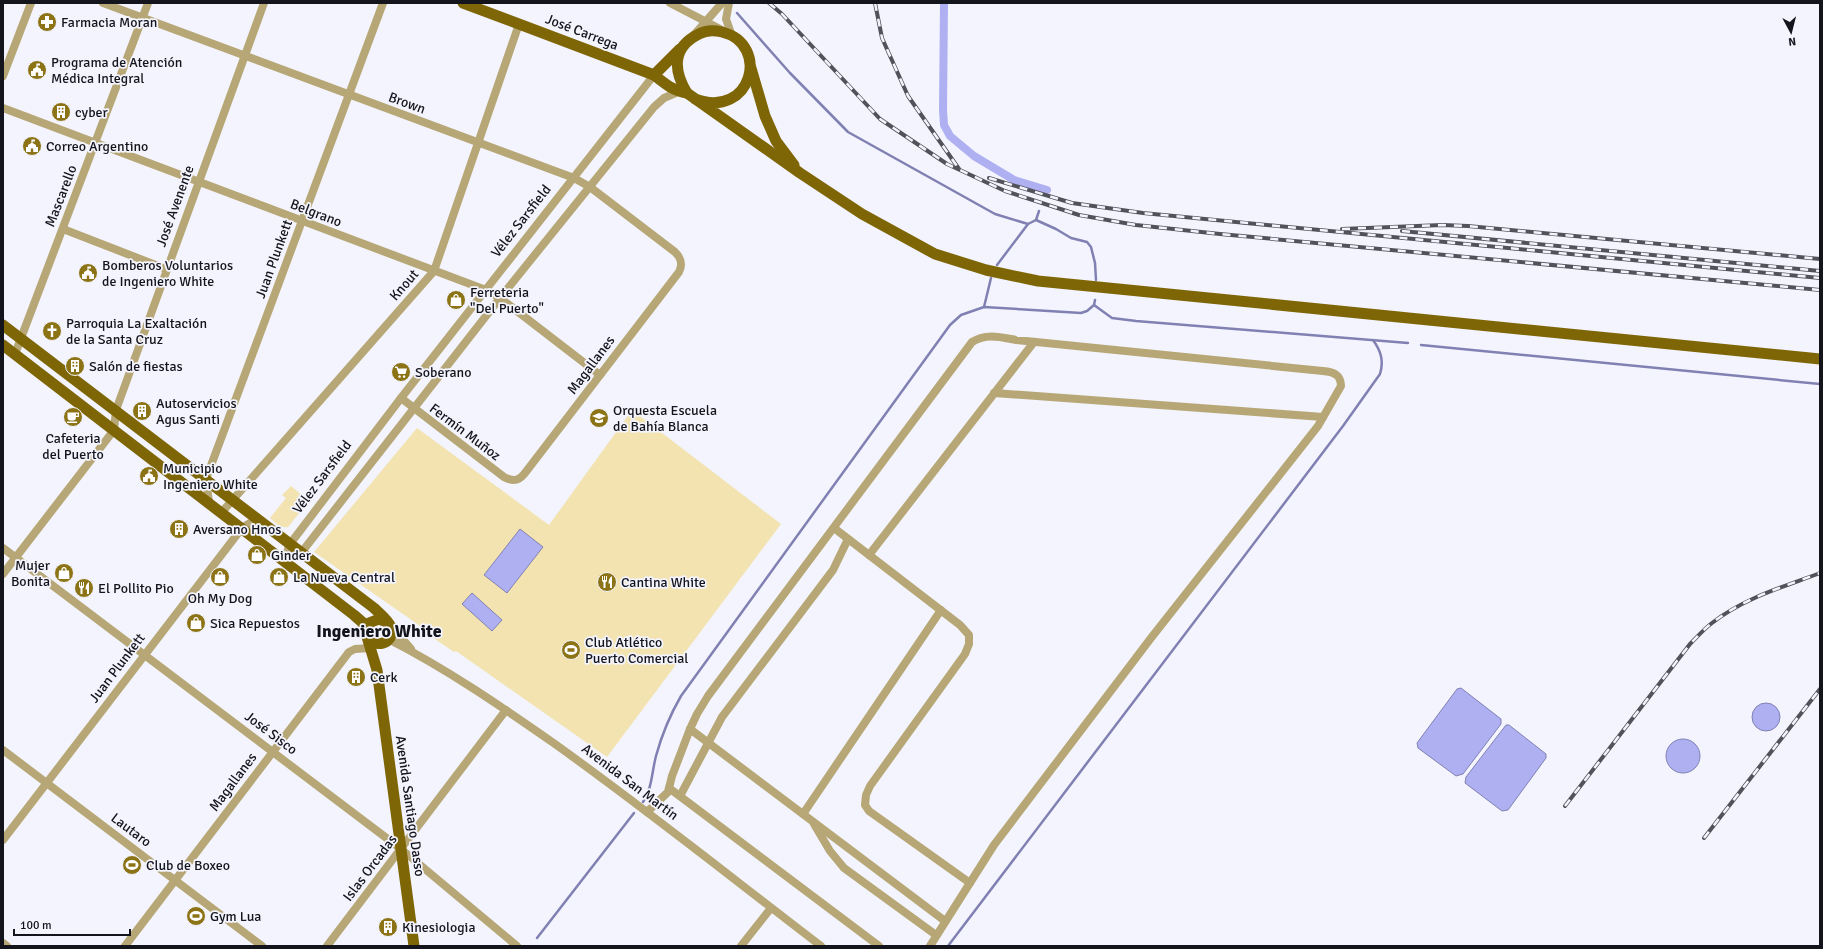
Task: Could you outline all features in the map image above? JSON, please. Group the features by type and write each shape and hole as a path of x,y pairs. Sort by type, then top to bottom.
{"main road":[{"name":"José Carrega","path":"463,3 654,76 687,94 800,173 862,214 935,254 986,270 1038,281 1820,359"},
{"path":"750,65 749,76 737,95 728,101 717,103 706,103 687,94 679,80 677,68 678,56 692,37 704,32 716,30 730,34 744,46 748,54 765,116 776,141 800,173"},
{"name":"Vélez Sarsfield","path":"654,76 684,46"},
{"name":"Avenida San Martín","path":"3,324 374,608 389,624"},
{"path":"3,345 222,512 359,619 367,633"},
{"path":"367,633 369,623 375,619 383,619 389,624 391,632 387,640"},
{"name":"Avenida San Martín","path":"367,633 376,644 387,640"},
{"name":"Avenida Santiago Dasso","path":"367,633 377,670 414,946"},
{"name":"Avenida Santiago Dasso","path":"377,670 378,656 387,640"}],"street":[{"path":"3,76 31,3"},
{"name":"Brown","path":"103,3 574,178 590,187 675,252 682,262"},
{"name":"Mascarello","path":"15,354 148,3"},
{"name":"José Avenente","path":"114,430 116,410 264,3"},
{"name":"Juan Plunkett","path":"208,502 206,479 383,3"},
{"path":"670,3 730,34"},
{"path":"692,37 722,3"},
{"path":"730,3 726,19 730,34"},
{"name":"Knout","path":"222,512 434,271 519,24"},
{"name":"Vélez Sarsfield","path":"284,560 290,544 401,398 654,76"},
{"path":"284,560 301,553 500,298 654,107 664,98 687,94"},
{"name":"Belgrano","path":"3,108 486,290 500,298 600,375"},
{"path":"63,229 166,269"},
{"name":"Magallanes","path":"516,480 526,473 679,272 682,262"},
{"path":"647,812 668,792 672,776 690,729 708,696 972,342 987,336 1331,372 1337,375 1341,379 1341,386 1323,417 1020,809 994,845 930,946"},
{"path":"869,555 1034,342"},
{"path":"994,393 1323,417"},
{"name":"Fermín Muñoz","path":"401,398 504,477 512,481 516,480"},
{"path":"3,574 114,430"},
{"name":"Juan Plunkett","path":"3,840 242,528 259,520"},
{"path":"834,528 967,630 969,644 965,654 870,786 866,795 865,805 869,811 970,883"},
{"path":"680,796 722,717 833,570 848,538"},
{"name":"José Sisco","path":"3,548 401,849 517,946"},
{"path":"803,814 941,610"},
{"name":"Avenida San Martín","path":"389,624 414,652"},
{"name":"Avenida San Martín","path":"387,640 414,652 506,710 605,780 820,946"},
{"name":"Magallanes","path":"125,946 349,652 355,649 371,648"},
{"name":"Islas Orcadas","path":"327,946 506,710"},
{"path":"690,729 945,921"},
{"name":"Lautaro","path":"3,750 262,946"},
{"path":"669,788 879,946"},
{"path":"811,820 830,851 844,868 936,935"},
{"path":"740,946 771,908"},
{"path":"3,943 7,946"}],"shaded area":[{"name":"Club Atlético Puerto Comercial","path":"632,410 781,524 607,757 456,651 454,652 432,637 433,635 314,552 417,428 549,525"},
{"path":"291,486 309,501 288,527 283,527 278,525 270,518 286,498 282,495"}],"water":[{"path":"520,529 543,547 507,593 484,575"},
{"path":"472,593 502,620 492,631 462,604"},
{"path":"1461,688 1501,719 1501,724 1463,774 1456,776 1418,748 1417,743 1457,689"},
{"path":"1766,703 1776,707 1780,717 1776,727 1766,731 1756,727 1752,717 1756,707"},
{"path":"1506,725 1509,725 1546,754 1546,758 1508,810 1502,811 1465,783 1466,777"},
{"path":"1686,739 1695,744 1699,749 1699,763 1695,768 1690,772 1680,773 1676,772 1667,763 1666,753 1667,749 1676,740"}],"waterway":[{"path":"944,3 943,110 944,125 950,136 974,156 1014,180 1047,190"},
{"path":"737,13 790,73 848,132 995,214 1028,224"},
{"path":"997,265 1028,224 1036,220 1039,211"},
{"path":"1036,220 1071,238 1087,242 1091,247 1095,263 1096,280"},
{"path":"984,307 991,278"},
{"path":"643,802 650,786 661,740 681,696 950,325 961,315 984,307 1081,313 1087,311 1094,305 1095,300"},
{"path":"1094,305 1112,318 1136,321 1408,343"},
{"path":"948,946 1343,426 1380,374 1382,365 1381,356 1373,340"},
{"path":"1421,345 1820,384"},
{"path":"537,938 634,813"}],"railway":[{"path":"769,3 782,14 880,119 947,164 1005,191 1079,215 1136,225 1220,234 1820,290"},
{"path":"875,3 882,38 908,96 959,169"},
{"path":"989,178 1072,203 1143,213 1820,278"},
{"path":"1342,229 1442,225 1468,226 1820,259"},
{"path":"1402,231 1820,271"},
{"path":"1565,806 1690,644 1706,628 1724,614 1750,600 1820,573"},
{"path":"1704,838 1820,689"}],"place":[{"name":"Farmacia Moran","path":"47,22"},
{"name":"Programa de Atención Médica Integral","path":"37,70"},
{"name":"cyber","path":"61,112"},
{"name":"Correo Argentino","path":"32,146"},
{"name":"Bomberos Voluntarios de Ingeniero White","path":"88,273"},
{"name":"Ferreteria \"Del Puerto\"","path":"456,300"},
{"name":"Parroquia La Exaltación de la Santa Cruz","path":"52,331"},
{"name":"Salón de fiestas","path":"75,366"},
{"name":"Soberano","path":"401,372"},
{"name":"Autoservicios Agus Santi","path":"142,411"},
{"name":"Cafeteria del Puerto","path":"73,417"},
{"name":"Orquesta Escuela de Bahía Blanca","path":"599,418"},
{"name":"Municipio Ingeniero White","path":"149,476"},
{"name":"Aversano Hnos","path":"179,529"},
{"name":"Ginder","path":"257,555"},
{"name":"Mujer Bonita","path":"64,573"},
{"name":"Oh My Dog","path":"220,577"},
{"name":"La Nueva Central","path":"279,577"},
{"name":"Cantina White","path":"607,582"},
{"name":"El Pollito Pio","path":"84,588"},
{"name":"Sica Repuestos","path":"196,623"},
{"name":"Club Atlético Puerto Comercial","path":"571,650"},
{"name":"Cerk","path":"356,677"},
{"name":"Club de Boxeo","path":"132,865"},
{"name":"Gym Lua","path":"196,916"},
{"name":"Kinesiologia","path":"388,927"}],"district":[{"name":"Ingeniero White","path":"379,631"}]}
